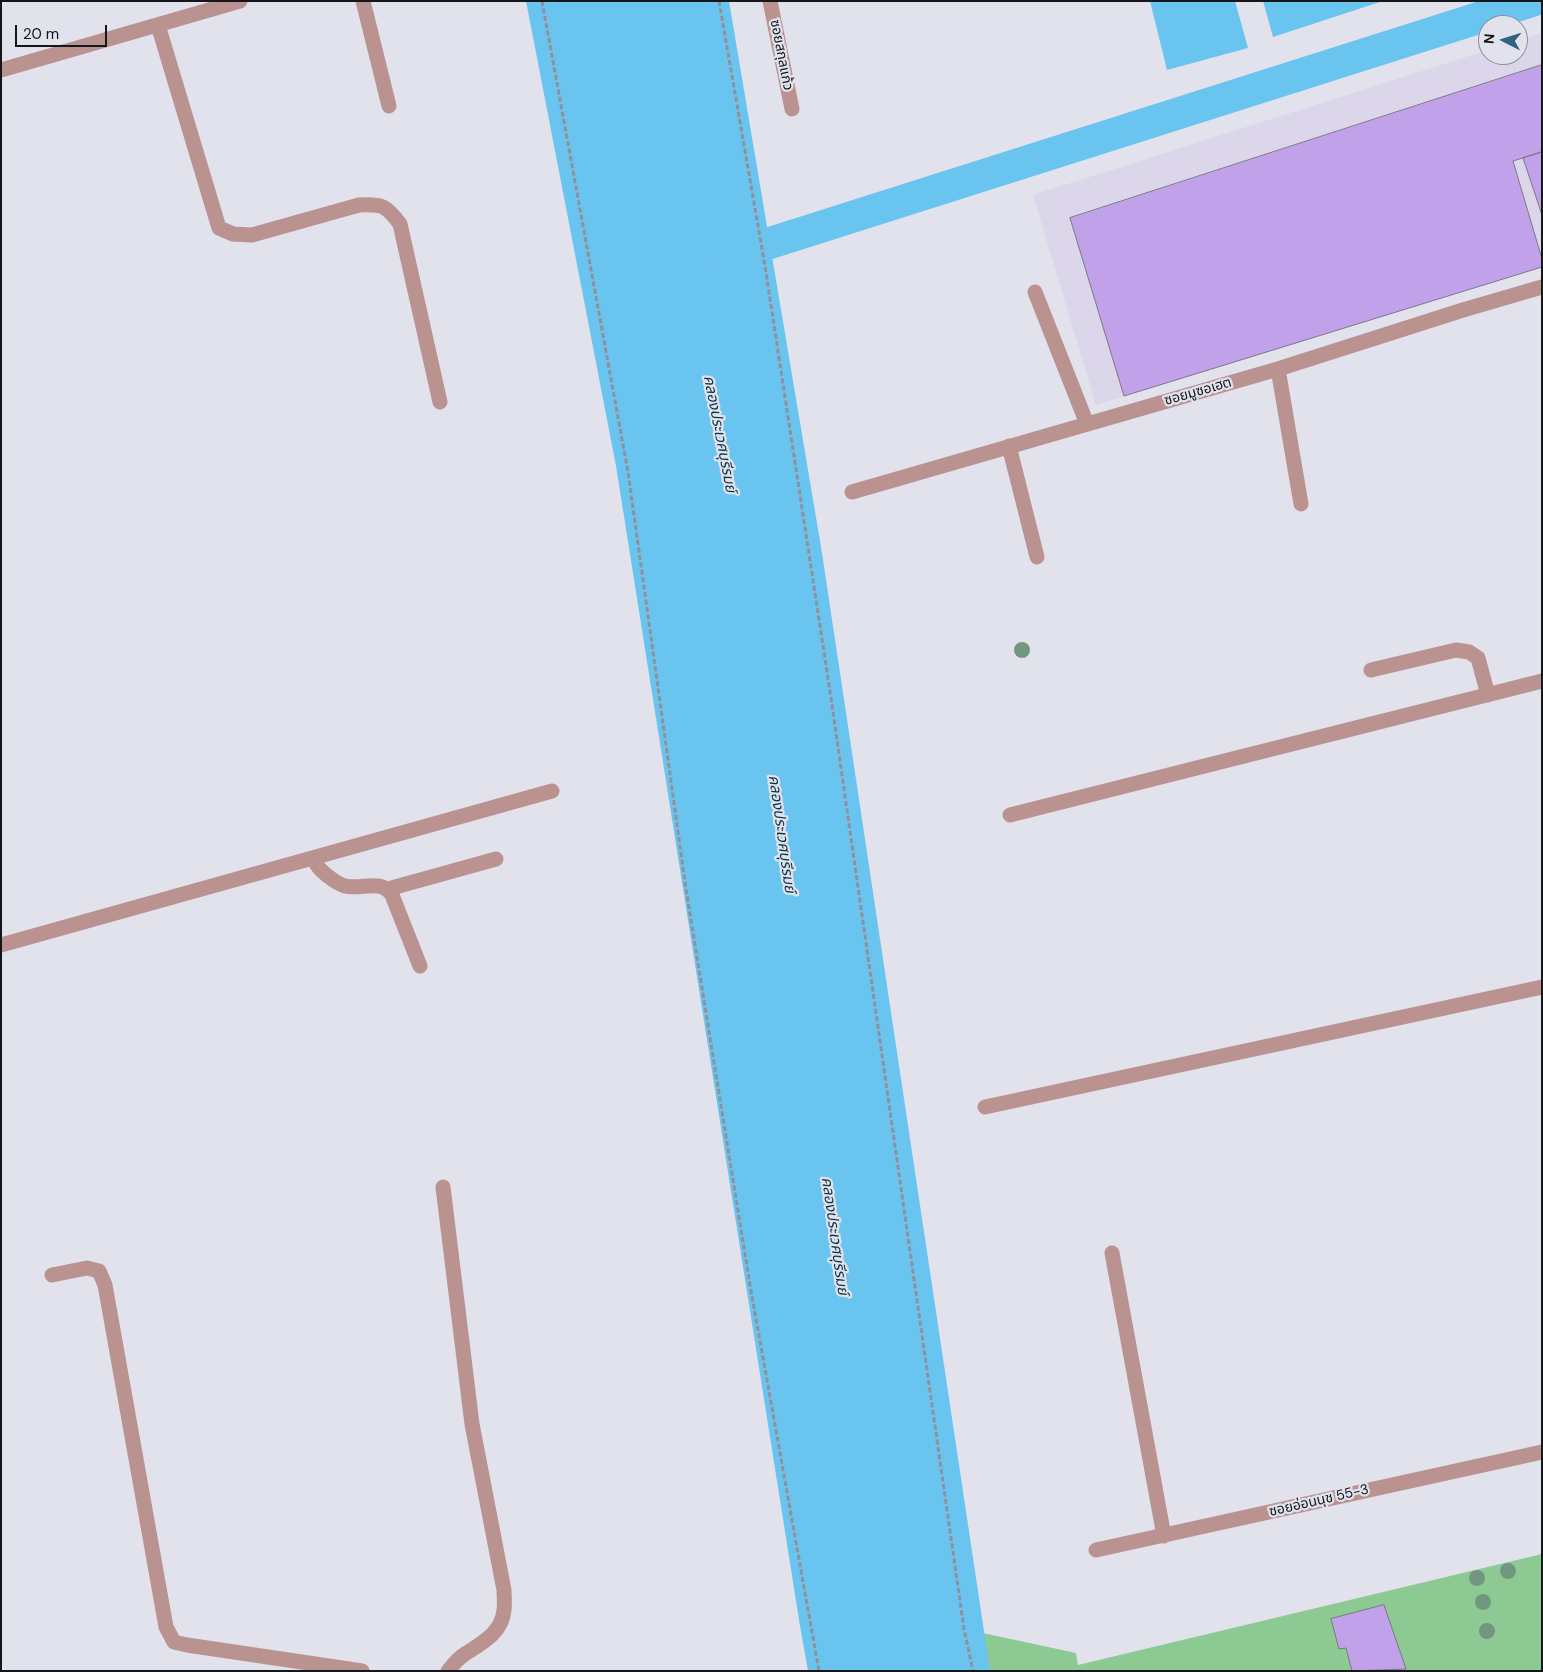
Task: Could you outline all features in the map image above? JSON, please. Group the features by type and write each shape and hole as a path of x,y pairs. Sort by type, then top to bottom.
{"street":[{"path":"1,70 240,1"},
{"path":"363,1 389,106"},
{"name":"ซอยสกุลแก้ว","path":"770,1 792,109"},
{"path":"158,25 219,228 233,234 252,235 359,206 377,204 391,211 400,224 440,402"},
{"name":"ซอยมูซอเฮต","path":"852,492 1278,368 1542,287"},
{"path":"1035,292 1087,424"},
{"path":"1278,368 1301,504"},
{"path":"1009,446 1037,557"},
{"path":"1371,670 1456,650 1470,652 1478,658 1488,695"},
{"path":"1010,815 1542,681"},
{"path":"1,945 552,791"},
{"path":"313,858 321,871 344,886 364,887 379,885 388,889 420,966"},
{"path":"388,889 496,859"},
{"path":"985,1107 1542,987"},
{"path":"443,1187 472,1424 504,1590 504,1611 498,1626 490,1638 472,1651 464,1654 448,1671"},
{"path":"1112,1253 1164,1536"},
{"path":"52,1274 87,1268 99,1271 105,1285 166,1627 174,1642 362,1671"},
{"name":"ซอยอ่อนนุช 55-3","path":"1096,1550 1542,1452"}],"path":[{"path":"542,1 628,472 688,899 752,1295 818,1671"},
{"path":"719,1 765,266 831,698 964,1629 973,1671"}],"shaded area":[{"path":"1542,33 1542,267 1096,405 1033,195 1478,53 1478,65 1528,65 1528,38"}],"green space":[{"path":"1542,1554 1542,1671 973,1671 964,1629 1076,1653 1078,1665"}],"water":[{"name":"คลองประเวศบุรีรมย์","path":"526,1 729,1 822,553 990,1671 808,1671 616,466"},
{"path":"1150,1 1235,1 1248,48 1167,70"},
{"path":"1263,1 1383,1 1273,37"}],"building":[{"path":"1542,65 1542,152 1513,161 1542,259 1542,267 1124,396 1070,218"},
{"path":"1542,152 1542,215 1523,158"},
{"path":"1384,1605 1406,1669 1352,1671 1346,1648 1339,1649 1331,1619"}],"waterway":[{"path":"726,257 1532,1"}]}
